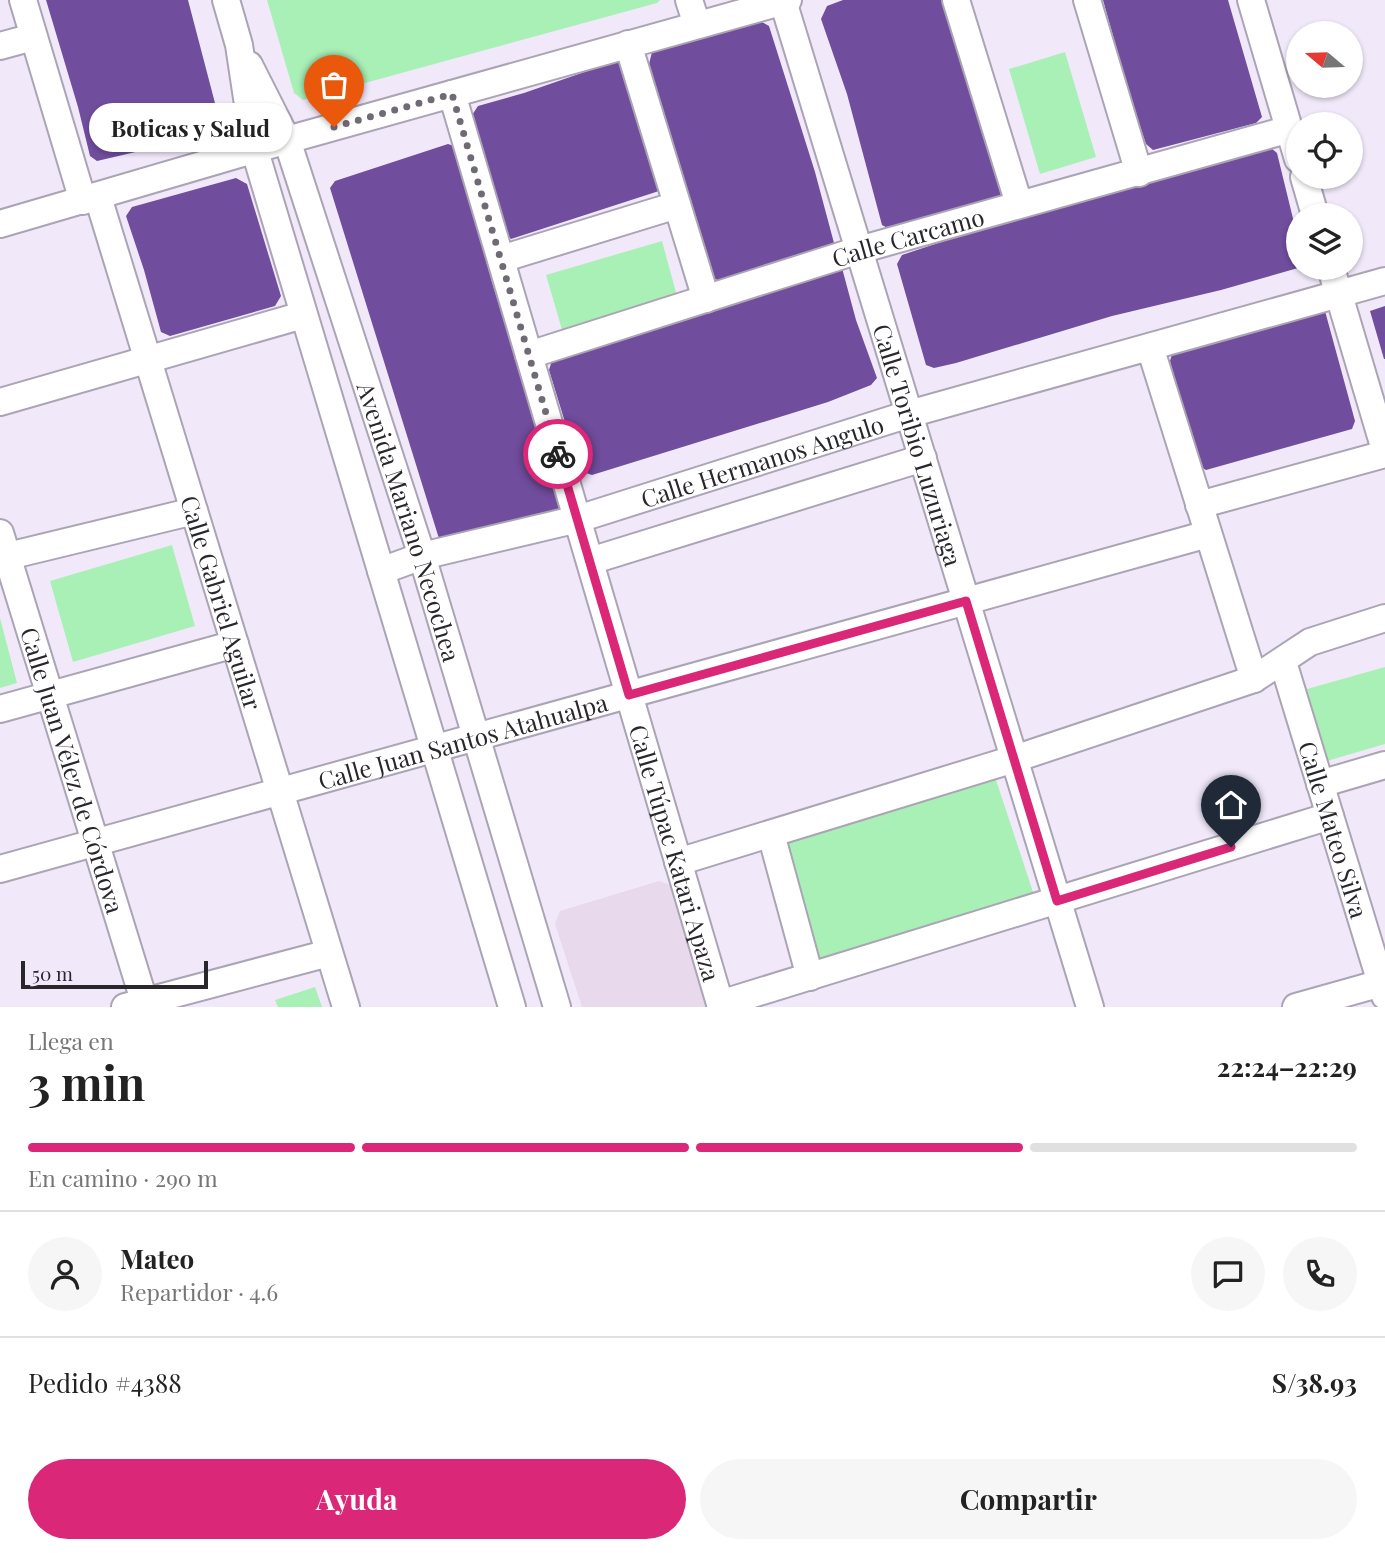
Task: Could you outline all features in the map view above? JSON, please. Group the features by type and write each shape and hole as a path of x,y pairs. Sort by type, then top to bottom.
{"street":[{"name":"Calle Gabriel Aguilar","path":"23,0 33,37 147,360 346,1007"},
{"name":"Avenida Mariano Necochea","path":"226,0 239,45 255,151 512,1007"},
{"path":"689,0 697,25"},
{"path":"956,0 1019,204"},
{"path":"1087,0 1139,173"},
{"path":"1251,0 1286,117"},
{"path":"0,224 287,140 785,1"},
{"name":"Calle Toribio Luzuriaga","path":"785,1 1090,1007"},
{"path":"0,46 33,37"},
{"path":"628,44 706,299"},
{"name":"Avenida Mariano Necochea","path":"239,45 287,140 422,556 557,1007"},
{"name":"Calle Túpac Katari Apaza","path":"452,94 721,1005"},
{"name":"Calle Carcamo","path":"529,355 859,250 1286,131"},
{"path":"501,259 677,205"},
{"path":"1199,505 1385,452 1334,280"},
{"name":"Calle Hermanos Angulo","path":"381,571 422,556 578,519 909,414 1385,281"},
{"path":"0,402 303,315"},
{"path":"1150,346 1254,679"},
{"name":"Calle Hermanos Angulo","path":"590,561 923,458"},
{"path":"2,549 194,511"},
{"name":"Calle Juan Santos Atahualpa","path":"0,869 1208,534"},
{"name":"Calle Juan Vélez de Córdova","path":"2,549 95,843 138,1005"},
{"path":"678,862 1014,760 1254,679 1310,642 1385,618"},
{"path":"0,709 234,644"},
{"name":"Calle Mateo Silva","path":"1283,662 1384,987"},
{"path":"1320,784 1385,765"},
{"path":"721,1005 1330,816"},
{"path":"771,834 810,976"},
{"path":"138,1005 329,953"},
{"path":"1296,1007 1384,987"}],"shaded area":[{"path":"659,881 670,885 706,1007 582,1007 555,924 560,911"}],"green space":[{"path":"267,0 660,0 303,100 294,93"},
{"path":"1065,52 1096,157 1040,174 1009,69"},
{"path":"662,241 680,307 565,340 546,275"},
{"path":"172,545 195,626 73,662 50,581"},
{"path":"0,618 17,683 0,688"},
{"path":"1385,667 1385,744 1327,761 1307,689"},
{"path":"996,780 1034,895 821,961 784,841"},
{"path":"315,987 322,1007 278,1007 275,1000"}],"building":[{"path":"46,0 188,0 221,126 217,131 191,139 97,161 90,156"},
{"path":"843,0 946,0 1004,187 1001,196 893,231 882,225 847,94 821,19 827,6"},
{"path":"1103,0 1228,0 1262,117 1256,123 1153,150 1146,144 1130,97"},
{"path":"760,21 769,26 815,172 834,243 831,251 725,283 715,279 649,64 652,52"},
{"path":"619,60 628,61 662,190 511,239 506,234 472,115 478,106"},
{"path":"448,144 457,147 492,282 562,508 555,516 441,545 330,188 335,181"},
{"path":"1271,148 1277,153 1289,203 1286,203 1286,271 1112,316 934,368 926,365 897,264 902,255 974,231"},
{"path":"236,178 247,184 281,296 275,306 170,336 161,332 126,216 132,207"},
{"path":"842,268 856,320 877,378 871,385 828,402 592,475 580,471 549,370 553,357"},
{"path":"1385,306 1385,359 1384,359 1370,311"},
{"path":"1325,311 1355,421 1352,429 1206,470 1198,465 1170,361 1173,351"}],"way so far":[{"path":"334,127 452,94 558,454"}],"place":[{"name":"Boticas y Salud","path":"334,127"}],"route":[{"path":"558,454 629,695 966,601 1057,901 1231,847"}]}
